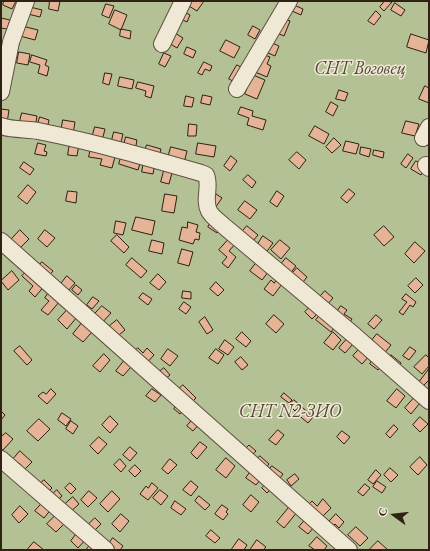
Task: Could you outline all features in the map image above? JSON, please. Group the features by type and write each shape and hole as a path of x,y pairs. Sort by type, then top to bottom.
{"lane":[{"path":"1,92 11,42 26,1"},
{"path":"162,44 183,1"},
{"path":"237,89 290,1"},
{"path":"1,126 19,130 41,131 80,140 134,153 206,175 209,182 206,202 210,212 225,227 355,336 429,401"},
{"path":"1,241 349,550"},
{"path":"1,460 106,550"}],"green space":[{"name":"СНТ N2-ЗИО","path":"1,1 429,1 429,550 1,550"}],"building":[{"path":"4,1 16,1 12,9 3,5"},
{"path":"50,1 60,1 58,11 49,9"},
{"path":"192,1 204,1 197,11 189,6"},
{"path":"385,1 392,2 384,11 380,7"},
{"path":"395,3 405,10 401,16 391,10"},
{"path":"106,4 114,6 109,18 102,15"},
{"path":"294,5 303,9 301,15 292,11"},
{"path":"30,7 42,10 40,17 28,14"},
{"path":"115,10 127,15 121,30 109,24"},
{"path":"182,11 190,15 187,22 179,18"},
{"path":"376,11 381,16 374,25 368,21"},
{"path":"1,18 10,20 7,29 1,28"},
{"path":"283,18 290,21 284,36 277,33"},
{"path":"22,26 38,30 35,40 20,36"},
{"path":"253,26 260,30 255,39 248,35"},
{"path":"121,29 131,31 130,39 120,36"},
{"path":"175,33 183,38 177,48 169,43"},
{"path":"411,34 429,40 426,53 407,47"},
{"path":"226,40 240,47 234,58 220,51"},
{"path":"270,42 279,46 275,56 266,52"},
{"path":"187,47 196,51 193,58 184,54"},
{"path":"19,52 30,54 28,65 17,63"},
{"path":"164,53 171,56 165,67 159,64"},
{"path":"262,54 270,57 267,64 271,66 267,77 255,72"},
{"path":"32,55 47,60 45,65 49,67 47,76 38,73 40,65 30,62"},
{"path":"204,62 212,66 210,71 205,69 202,75 198,73"},
{"path":"237,65 246,70 238,84 229,79"},
{"path":"105,73 112,74 109,85 103,83"},
{"path":"253,75 265,80 257,99 245,94"},
{"path":"120,77 134,80 132,89 118,86"},
{"path":"138,82 154,86 151,98 145,96 146,91 136,88"},
{"path":"425,86 429,88 429,103 419,99"},
{"path":"339,90 348,93 345,101 336,99"},
{"path":"203,95 212,97 210,105 201,103"},
{"path":"186,96 194,98 192,107 184,106"},
{"path":"331,102 338,106 333,116 326,112"},
{"path":"241,107 253,111 252,116 266,120 263,130 247,125 249,118 238,114"},
{"path":"1,109 9,110 7,123 1,122"},
{"path":"22,113 37,116 35,128 19,125"},
{"path":"40,117 49,120 47,129 37,127"},
{"path":"63,120 75,122 73,134 61,132"},
{"path":"406,121 419,124 415,136 402,133"},
{"path":"189,124 197,125 196,136 188,136"},
{"path":"315,126 329,134 324,144 309,136"},
{"path":"95,127 105,129 102,141 92,138"},
{"path":"114,132 123,134 120,146 111,144"},
{"path":"126,137 137,140 135,151 123,148"},
{"path":"334,138 341,145 332,153 326,147"},
{"path":"346,141 359,144 356,154 343,151"},
{"path":"70,142 79,144 77,156 68,155"},
{"path":"38,143 46,145 44,151 47,152 46,156 35,154"},
{"path":"198,143 216,146 214,157 196,154"},
{"path":"147,145 161,149 159,157 144,153"},
{"path":"91,147 116,153 112,168 100,165 102,159 89,157"},
{"path":"171,147 187,151 184,163 168,158"},
{"path":"361,147 371,149 369,157 360,154"},
{"path":"374,150 384,152 383,158 373,155"},
{"path":"297,152 306,160 299,169 289,160"},
{"path":"122,154 141,160 138,170 119,164"},
{"path":"408,154 413,158 406,168 401,164"},
{"path":"231,156 237,161 230,171 224,166"},
{"path":"144,161 155,163 153,174 142,172"},
{"path":"416,161 426,166 421,175 411,169"},
{"path":"24,162 34,169 30,175 20,168"},
{"path":"165,167 173,169 169,184 161,182"},
{"path":"248,175 256,182 252,188 243,180"},
{"path":"28,185 36,192 27,204 18,197"},
{"path":"349,189 355,194 347,203 341,198"},
{"path":"68,191 77,192 76,203 66,201"},
{"path":"277,191 284,196 277,207 270,202"},
{"path":"165,194 177,196 174,213 162,211"},
{"path":"216,194 222,198 215,208 209,204"},
{"path":"245,201 257,210 250,219 238,210"},
{"path":"136,217 155,221 152,235 132,230"},
{"path":"116,221 126,223 123,235 114,233"},
{"path":"212,221 221,226 217,233 208,227"},
{"path":"188,222 198,225 196,232 200,233 199,240 195,239 193,244 179,240 182,227 187,228"},
{"path":"247,226 258,235 252,242 241,233"},
{"path":"384,226 394,237 384,246 374,235"},
{"path":"20,230 29,239 17,251 8,243"},
{"path":"45,230 55,238 47,247 38,239"},
{"path":"117,235 129,247 124,253 111,241"},
{"path":"263,236 273,243 265,254 256,247"},
{"path":"229,239 235,244 229,251 236,257 228,268 222,263 227,257 219,250"},
{"path":"152,240 164,243 162,254 149,251"},
{"path":"280,240 290,248 281,259 271,250"},
{"path":"415,242 425,251 414,263 405,254"},
{"path":"182,249 193,252 189,266 178,263"},
{"path":"132,258 147,271 141,278 126,265"},
{"path":"286,258 296,266 289,275 279,267"},
{"path":"42,262 53,271 45,280 35,271"},
{"path":"257,262 269,271 262,280 250,271"},
{"path":"297,268 307,277 300,286 290,276"},
{"path":"29,269 46,284 35,297 29,291 33,286 22,276"},
{"path":"12,271 19,280 8,290 1,281"},
{"path":"158,274 166,282 159,290 150,283"},
{"path":"67,276 75,283 67,292 60,285"},
{"path":"279,276 285,280 273,296 264,289 271,280 274,283"},
{"path":"416,278 423,285 415,293 408,286"},
{"path":"216,282 224,290 218,296 210,289"},
{"path":"76,285 82,290 78,295 72,290"},
{"path":"183,291 191,292 191,299 182,298"},
{"path":"325,291 333,298 326,306 318,299"},
{"path":"49,292 60,301 48,315 41,310 49,301 45,298"},
{"path":"143,293 152,299 148,305 139,298"},
{"path":"406,294 416,302 413,307 410,305 403,315 399,312 407,302 402,299"},
{"path":"93,297 99,301 92,309 87,305"},
{"path":"184,302 191,307 186,314 179,309"},
{"path":"313,304 320,311 312,319 305,312"},
{"path":"102,306 111,313 100,325 92,317"},
{"path":"341,306 347,310 344,314 352,319 348,325 334,316"},
{"path":"68,309 77,317 67,329 58,320"},
{"path":"321,314 336,325 331,332 316,320"},
{"path":"274,315 284,324 276,333 266,324"},
{"path":"376,315 382,320 374,329 368,324"},
{"path":"205,317 213,330 207,334 199,322"},
{"path":"117,320 125,330 114,339 106,329"},
{"path":"82,323 92,332 83,342 73,334"},
{"path":"242,332 251,341 246,347 236,339"},
{"path":"333,332 341,340 333,350 324,343"},
{"path":"377,334 391,345 383,355 369,344"},
{"path":"347,339 353,344 345,353 339,348"},
{"path":"225,340 234,347 228,355 219,349"},
{"path":"20,346 32,360 27,365 14,351"},
{"path":"361,347 370,355 362,364 353,356"},
{"path":"410,347 416,351 409,360 403,356"},
{"path":"138,348 143,353 147,348 154,355 143,367 131,355"},
{"path":"168,349 178,356 170,366 161,359"},
{"path":"216,349 224,355 218,364 209,358"},
{"path":"104,354 110,360 100,372 93,366"},
{"path":"391,355 401,363 398,368 388,360"},
{"path":"426,355 429,358 429,366 422,374 414,367"},
{"path":"241,357 248,365 242,370 235,362"},
{"path":"374,357 383,363 378,370 370,364"},
{"path":"124,361 131,367 123,376 116,371"},
{"path":"164,368 170,375 164,380 158,373"},
{"path":"429,369 429,380 421,388 417,385"},
{"path":"183,385 196,398 187,407 174,394"},
{"path":"51,389 56,394 47,404 38,396 43,392 46,394"},
{"path":"152,389 161,395 155,402 146,396"},
{"path":"397,389 405,396 396,408 387,401"},
{"path":"284,393 292,400 289,403 281,397"},
{"path":"414,398 420,403 411,414 405,408"},
{"path":"294,400 300,405 295,411 289,405"},
{"path":"178,404 184,409 180,414 174,409"},
{"path":"302,407 313,417 308,423 296,413"},
{"path":"1,411 5,415 1,420"},
{"path":"62,413 71,419 66,426 58,420"},
{"path":"110,416 118,424 110,433 102,425"},
{"path":"420,417 428,424 420,432 413,425"},
{"path":"194,418 200,423 193,431 187,426"},
{"path":"39,419 50,429 38,441 27,431"},
{"path":"71,421 78,426 73,434 66,429"},
{"path":"394,425 398,429 390,438 386,434"},
{"path":"278,430 284,435 276,445 269,440"},
{"path":"342,431 350,437 344,444 337,437"},
{"path":"6,433 13,439 3,450 1,449 1,437"},
{"path":"99,437 107,444 98,454 90,446"},
{"path":"200,442 207,447 197,459 191,453"},
{"path":"241,443 246,448 249,445 256,451 247,460 235,448"},
{"path":"130,447 137,453 130,461 123,455"},
{"path":"20,451 32,462 25,469 19,463 15,467 10,463"},
{"path":"260,456 269,464 263,471 254,463"},
{"path":"420,457 427,465 418,475 410,467"},
{"path":"226,458 235,466 226,478 216,470"},
{"path":"120,459 126,466 121,472 114,465"},
{"path":"170,459 177,465 168,474 162,469"},
{"path":"135,465 141,471 135,477 129,471"},
{"path":"272,466 283,474 277,482 266,474"},
{"path":"390,468 398,475 391,482 384,475"},
{"path":"376,470 381,475 373,484 368,480"},
{"path":"251,471 261,479 256,485 246,478"},
{"path":"295,474 299,479 291,486 287,480"},
{"path":"44,480 52,488 46,494 38,487"},
{"path":"191,481 198,487 191,496 183,490"},
{"path":"377,481 386,487 382,493 373,487"},
{"path":"268,482 273,487 267,493 262,488"},
{"path":"70,483 76,489 71,494 65,488"},
{"path":"152,483 158,488 148,500 140,494 146,486 148,488"},
{"path":"365,484 370,488 363,496 358,492"},
{"path":"57,490 62,496 54,503 49,498"},
{"path":"160,490 168,496 161,505 153,498"},
{"path":"89,491 97,498 88,507 81,500"},
{"path":"112,491 120,499 108,512 100,504"},
{"path":"251,495 259,502 251,512 243,505"},
{"path":"199,496 210,505 205,510 195,501"},
{"path":"73,497 79,504 69,513 63,506"},
{"path":"323,499 331,508 319,520 306,507 312,501 317,506"},
{"path":"44,501 52,508 44,518 35,511"},
{"path":"175,501 186,509 181,515 171,508"},
{"path":"222,505 228,509 226,512 228,514 223,520 215,514"},
{"path":"291,505 298,511 284,528 277,522"},
{"path":"20,506 28,514 19,523 12,515"},
{"path":"121,514 129,521 120,532 112,524"},
{"path":"336,514 344,522 339,528 335,524 329,530 325,526"},
{"path":"55,516 64,524 56,532 47,524"},
{"path":"95,518 101,524 90,535 84,529"},
{"path":"306,519 315,526 308,534 299,527"},
{"path":"356,527 368,538 360,546 348,535"},
{"path":"211,530 220,538 215,543 206,536"},
{"path":"78,532 86,539 78,548 71,541"},
{"path":"317,537 327,546 324,550 315,550 309,546"},
{"path":"113,538 123,546 120,550 112,550 107,546"},
{"path":"239,539 247,545 244,550 233,550 232,549"},
{"path":"257,540 266,547 263,550 250,550"},
{"path":"378,541 388,550 369,550"},
{"path":"34,542 44,550 27,550"},
{"path":"91,544 99,550 86,550"}],"park label":[{"name":"СНТ Воговец","path":"360,69"}]}
